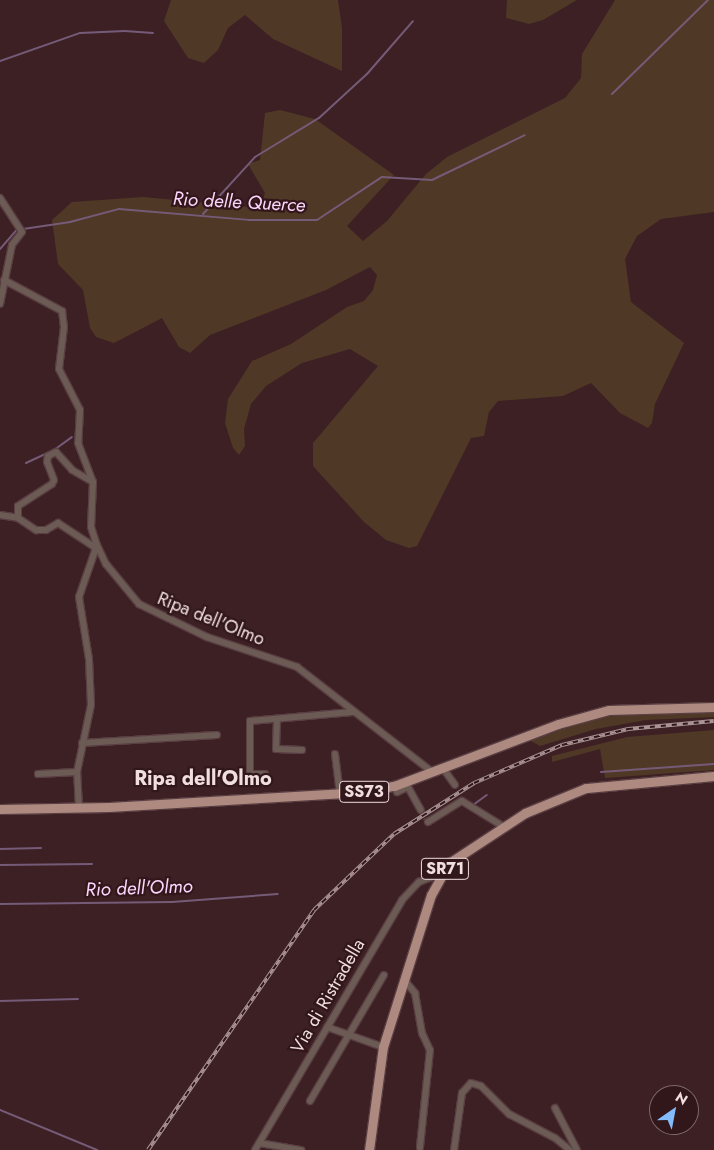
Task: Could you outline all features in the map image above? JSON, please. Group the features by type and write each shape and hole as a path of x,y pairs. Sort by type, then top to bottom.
{"main road":[{"name":"SS73","path":"0,810 79,808 340,794 394,786 558,724 609,710 714,707"},
{"name":"SR71","path":"369,1150 383,1047 431,895 442,873 462,852 525,813 586,788 714,776"}],"street":[{"path":"0,198 22,232 12,245 0,304"},
{"path":"4,280 62,311 64,327 59,369 80,410 78,443 93,482 91,526 96,547 79,597 89,659 91,705 77,772 79,808"},
{"path":"18,518 18,506 54,480 47,462 52,452 60,454 72,470 93,482"},
{"path":"0,515 18,518 36,530 46,530 58,523 96,547"},
{"name":"Ripa dell'Olmo","path":"96,547 106,564 139,604 207,637 297,668 431,771"},
{"path":"265,774 250,774 250,721 353,712"},
{"path":"276,719 276,749 302,750"},
{"path":"82,743 217,735"},
{"path":"335,754 340,794"},
{"path":"442,767 455,785"},
{"path":"38,774 77,772"},
{"path":"394,786 397,792 408,787 421,810"},
{"path":"428,822 462,801 504,827"},
{"name":"Via di Ristradella","path":"255,1150 402,900 419,882 442,873"},
{"path":"310,1101 384,975"},
{"path":"405,980 415,993 422,1033 430,1050 420,1146"},
{"path":"327,1027 383,1047"},
{"path":"454,1150 462,1093 471,1083 481,1086 509,1114 556,1138 570,1150"},
{"path":"555,1108 577,1150"},
{"path":"259,1143 301,1150"}],"shaded area":[{"path":"171,0 338,0 342,28 342,71 273,39 245,15 228,28 218,50 204,63 188,58 164,21"},
{"path":"507,0 577,0 543,20 529,24 506,18"},
{"path":"615,0 714,0 714,212 661,219 637,236 625,259 631,302 684,343 655,404 652,423 648,428 620,413 591,383 563,396 498,401 489,412 484,436 471,438 417,546 409,548 386,540 364,522 313,466 313,443 378,366 350,349 302,363 266,386 251,404 244,429 245,446 239,455 233,448 225,423 228,399 252,361 291,344 347,307 364,301 373,290 377,275 370,267 326,290 210,335 190,353 179,347 162,318 114,343 96,337 90,328 83,290 58,264 52,220 72,202 143,197 260,208 265,193 248,164 260,160 265,113 280,110 315,119 394,175 347,226 363,241 387,221 426,174 447,157 565,98 581,78 582,54"},
{"path":"714,710 714,717 646,720 596,729 540,746 531,741 534,736 597,717 633,712"},
{"path":"714,730 714,770 605,778 600,749 552,762 552,756 627,737"}],"waterway":[{"path":"612,94 708,0"},
{"path":"203,214 255,157 319,118 367,74 413,21"},
{"path":"0,61 80,33 125,31 153,33"},
{"name":"Rio delle Querce","path":"23,229 70,222 119,209 249,220 317,220 382,177 432,180 525,135"},
{"name":"Rio delle Querce","path":"0,249 18,228"},
{"path":"26,463 54,450 72,437"},
{"name":"Rio dell'Olmo","path":"601,772 714,764"},
{"name":"Rio dell'Olmo","path":"473,805 487,795"},
{"path":"0,849 41,848"},
{"path":"0,865 92,864"},
{"name":"Rio dell'Olmo","path":"0,904 172,902 278,894"},
{"path":"0,1001 78,999"},
{"path":"0,1110 97,1150"}],"tunnel":[{"path":"421,810 428,822"}],"railway":[{"path":"148,1150 314,910 394,834 474,783 562,745 628,729 714,721"}],"district":[{"name":"Ripa dell'Olmo","path":"203,778"}]}
